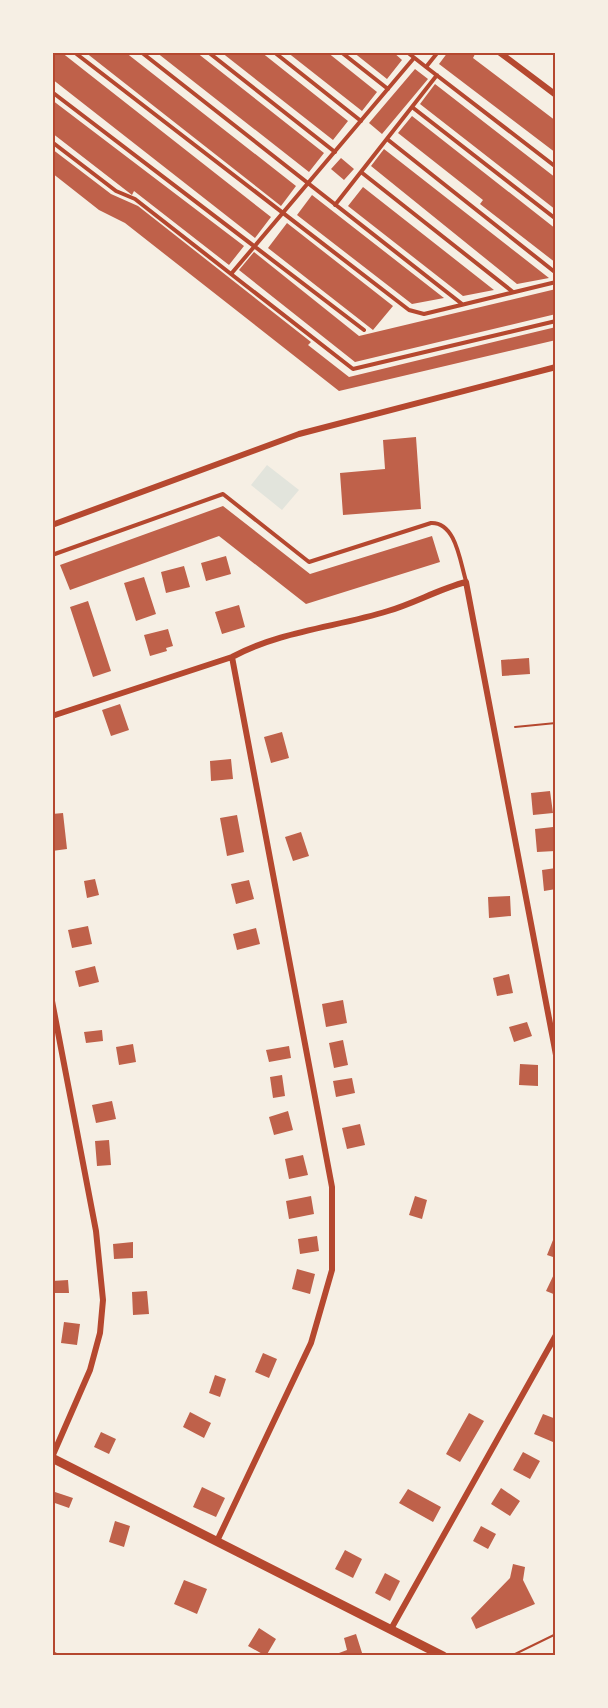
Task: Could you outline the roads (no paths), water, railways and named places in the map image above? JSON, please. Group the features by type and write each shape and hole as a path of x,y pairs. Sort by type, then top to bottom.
{"street":[{"path":"499,52 555,94"},
{"path":"52,525 299,434 555,367"},
{"path":"52,716 232,657 254,645 389,611 443,588 466,582 555,1055"},
{"path":"217,1541 311,1343 332,1270 333,1229 332,1187 232,657"},
{"path":"52,1001 96,1231 103,1300 100,1333 90,1370 71,1420 52,1457 443,1656"},
{"path":"391,1629 555,1335"}],"lane":[{"path":"74,52 409,310 424,314 555,282"},
{"path":"141,52 462,304"},
{"path":"208,52 335,152"},
{"path":"274,52 361,121"},
{"path":"341,52 388,89"},
{"path":"407,52 555,167"},
{"path":"426,67 438,52"},
{"path":"231,274 414,58"},
{"path":"335,205 437,75"},
{"path":"52,92 364,330"},
{"path":"412,107 555,219"},
{"path":"387,139 555,273"},
{"path":"52,142 116,191 135,199 353,369 555,321"},
{"path":"361,172 514,292"},
{"path":"52,555 223,494 309,562 431,523 442,524 450,531 466,582"}]}
